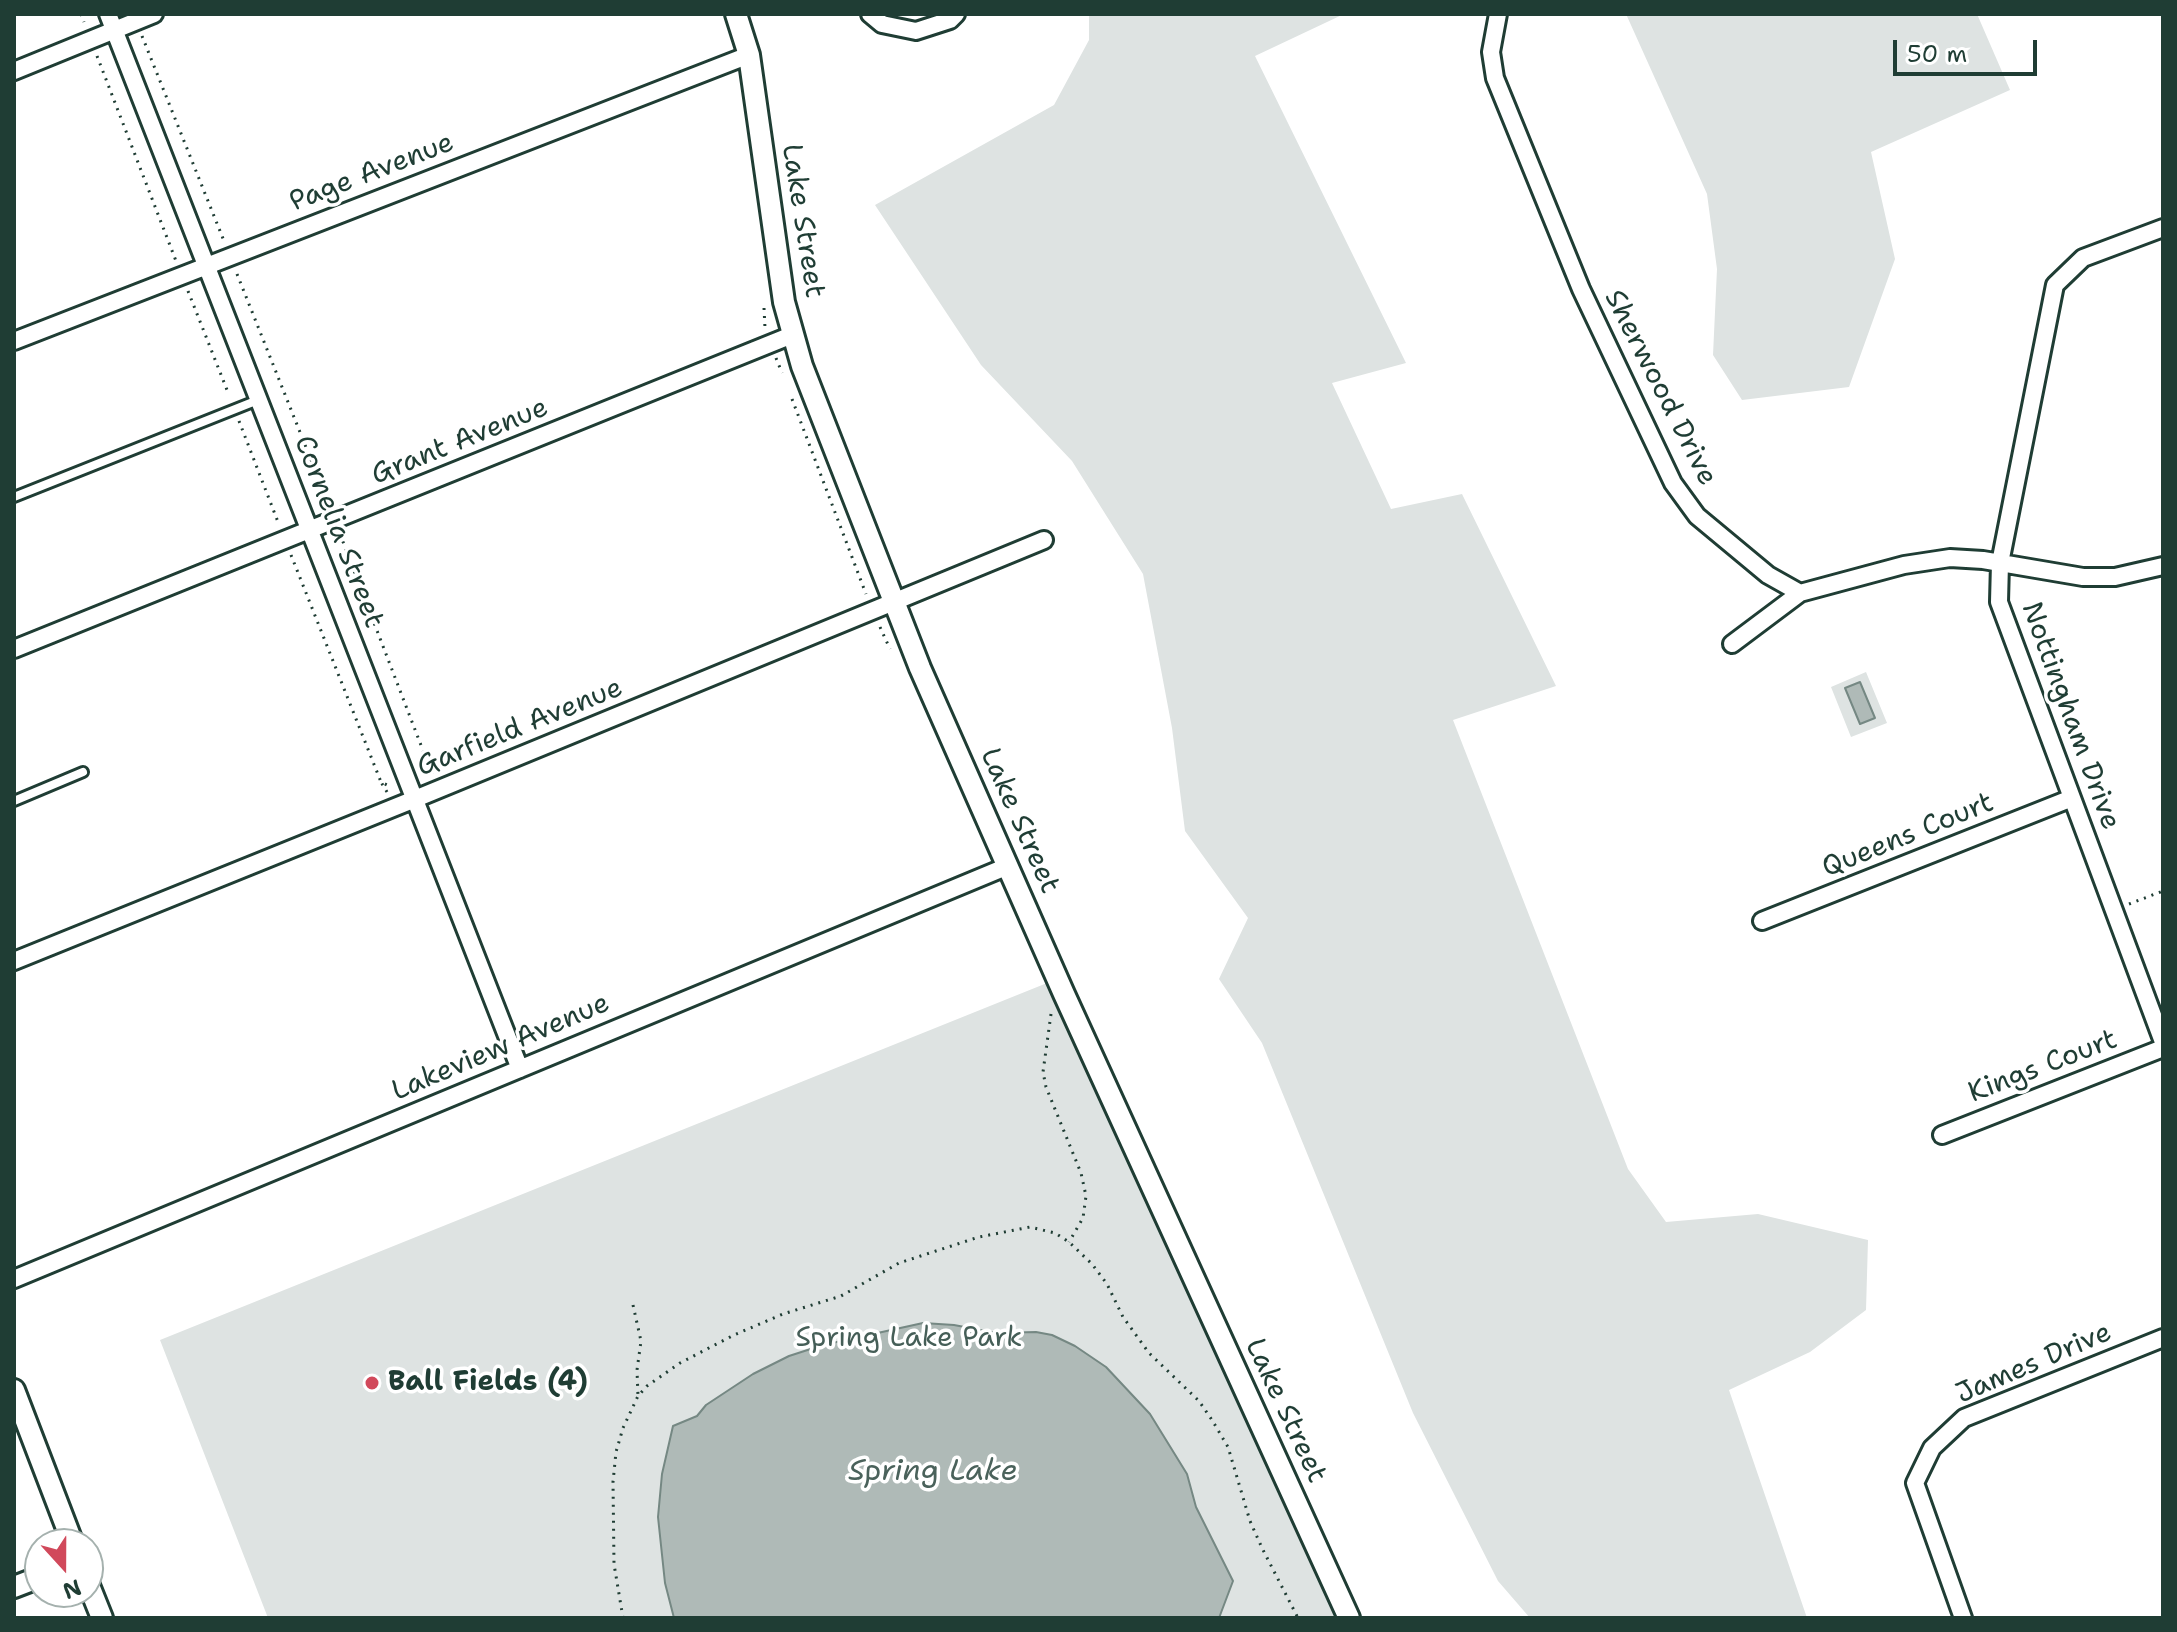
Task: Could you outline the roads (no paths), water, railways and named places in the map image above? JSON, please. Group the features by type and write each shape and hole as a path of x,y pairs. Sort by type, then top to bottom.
{"street":[{"path":"14,71 111,22 154,14"},
{"name":"Lake Street","path":"736,14 749,55 784,302 792,335 894,603 1064,994 1349,1618"},
{"path":"870,14 882,24 916,31 950,20 956,14"},
{"name":"Sherwood Drive","path":"1498,14 1491,52 1495,78 1581,289 1673,483 1697,516 1768,575 1800,593"},
{"name":"Cornelia Street","path":"111,22 520,1069"},
{"name":"Page Avenue","path":"14,341 749,55"},
{"name":"Nottingham Drive","path":"2163,228 2083,258 2055,285 2000,563 1999,602 2163,1045"},
{"name":"Grant Avenue","path":"14,649 792,335"},
{"name":"Garfield Avenue","path":"14,961 1044,540"},
{"path":"1732,644 1800,593 1904,565 1950,558 2083,577 2115,577 2163,566"},
{"name":"Queens Court","path":"1762,921 2072,798"},
{"name":"Lakeview Avenue","path":"14,1279 1008,866"},
{"name":"Kings Court","path":"1942,1135 2163,1045"},
{"name":"James Drive","path":"1963,1618 1915,1483 1932,1448 1964,1418 2163,1338"},
{"path":"14,1390 67,1528"}],"lane":[{"path":"14,497 258,400"},
{"path":"14,801 83,772"}],"water":[{"path":"1860,682 1875,718 1860,724 1845,688"},
{"name":"Spring Lake","path":"923,1323 996,1333 1036,1332 1052,1335 1106,1367 1150,1414 1187,1474 1196,1507 1233,1581 1219,1618 674,1618 665,1583 658,1517 662,1474 673,1426 697,1416 706,1405 753,1374 789,1356 823,1345"}],"place":[{"name":"Ball Fields (4)","path":"372,1383"}],"park label":[{"name":"Spring Lake Park","path":"909,1339"}]}
